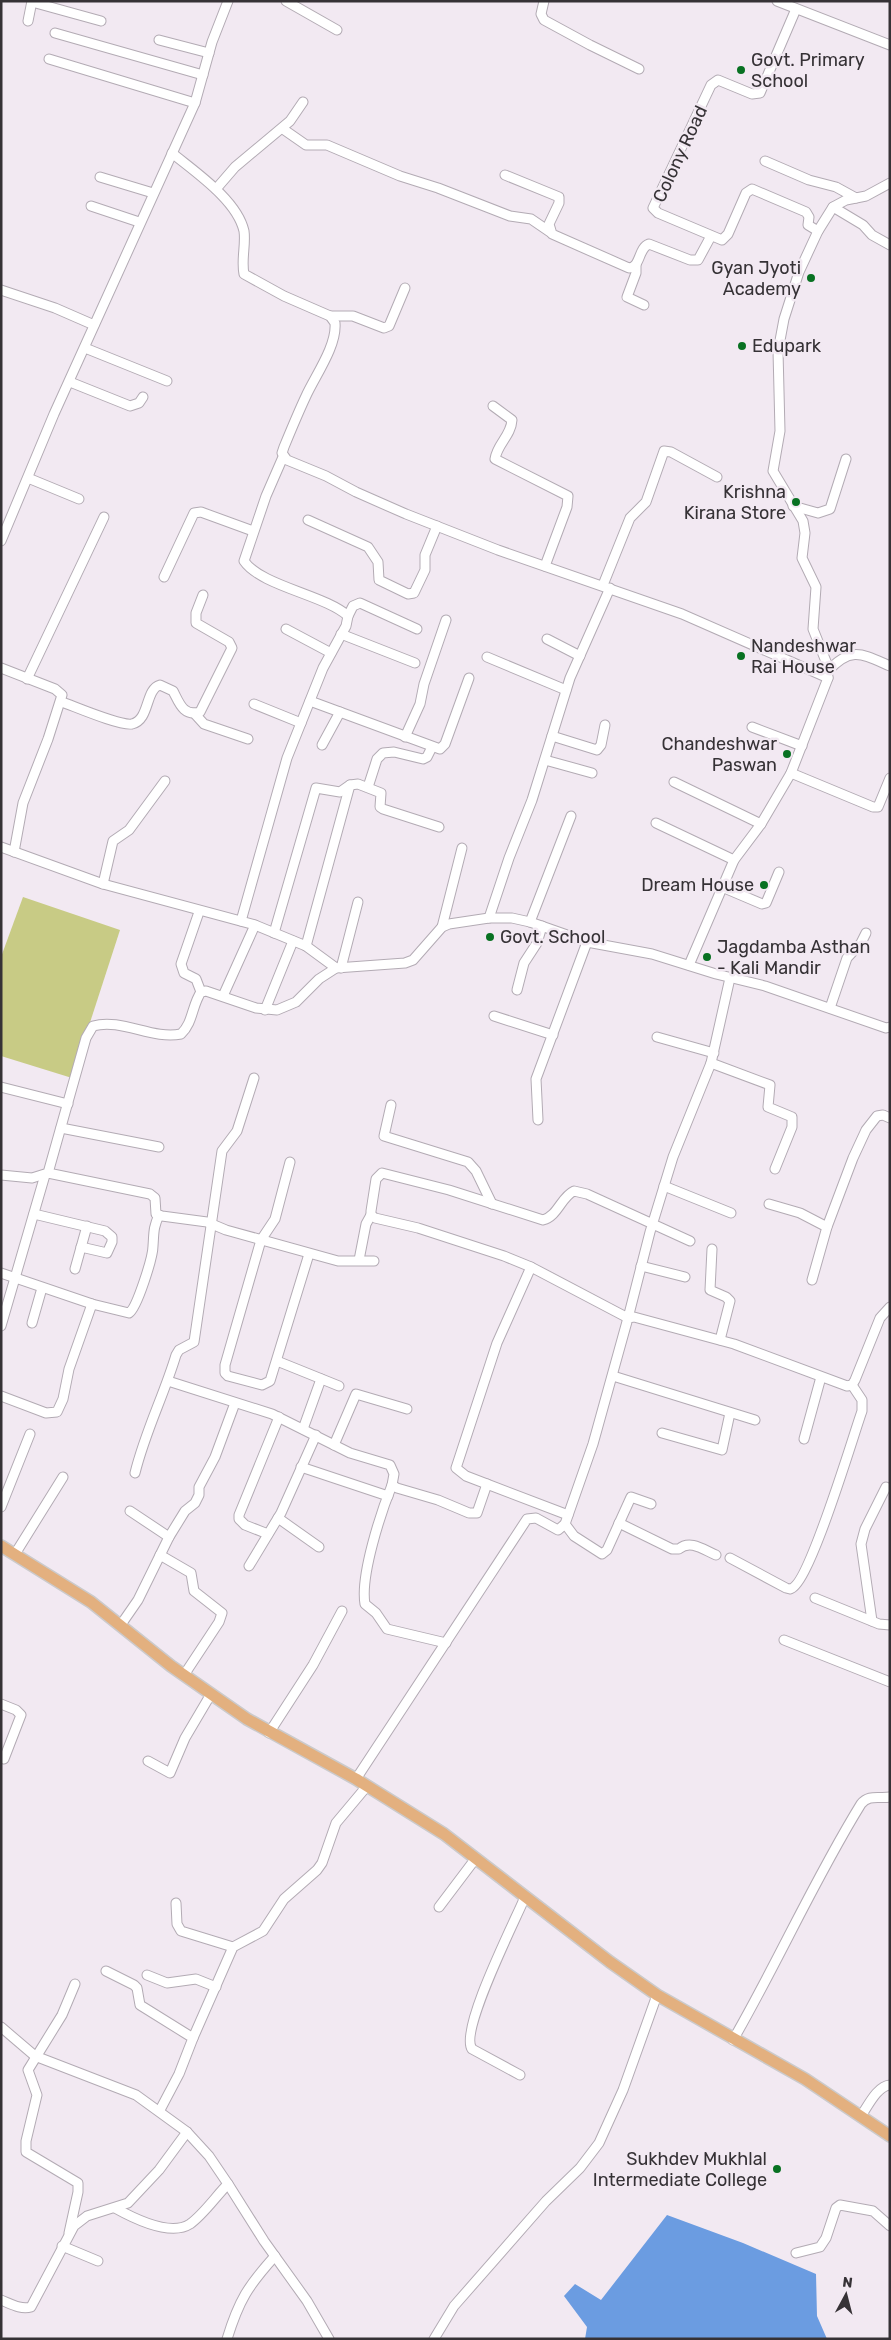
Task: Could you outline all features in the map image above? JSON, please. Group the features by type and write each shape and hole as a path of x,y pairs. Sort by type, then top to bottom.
{"main road":[{"path":"1,1546 60,1580 184,1675 269,1733 356,1779 444,1834 657,1995 733,2040 805,2079 890,2136"}],"street":[{"path":"1,541 54,414 70,382 139,222 195,103 209,52 228,1"},
{"path":"286,1 337,30"},
{"path":"544,1 540,14 544,20 638,68"},
{"path":"777,1 890,45"},
{"path":"28,21 32,2 102,21"},
{"name":"Colony Road","path":"711,236 658,213 653,205 667,182 711,85 718,80 752,94 760,93 796,9"},
{"path":"55,34 203,75"},
{"path":"159,40 209,52"},
{"path":"49,59 195,103"},
{"path":"216,190 240,162 283,129 303,102"},
{"path":"283,129 306,145 327,145 400,176 445,190 510,216 531,219 550,232 625,267 633,268 636,265"},
{"path":"172,153 216,190 236,213 242,224 244,274 284,296 330,316 353,316 384,328 389,326 405,288"},
{"path":"765,161 809,180 836,187 856,198"},
{"path":"505,175 557,195 560,200 549,224 550,232"},
{"path":"100,177 153,193"},
{"path":"828,675 813,629 816,588 802,558 805,527 773,467 780,431 778,351 790,299 818,231 833,207 846,200 866,196 890,183"},
{"path":"644,305 627,297 643,248 649,244 690,260 698,260 711,236 722,240 725,238 746,193 752,189 806,212 809,216 808,225 818,231"},
{"path":"91,206 139,222"},
{"path":"833,207 863,225 872,236 890,245"},
{"path":"1,290 55,308 94,325"},
{"path":"330,316 335,323 334,333 320,371 306,395 284,447 283,457 253,531 244,561 247,566 287,587 331,605 348,616"},
{"path":"85,348 166,382"},
{"path":"70,382 130,406 136,406 143,397"},
{"path":"493,406 512,420 511,430 495,455 497,461 568,496 567,507 545,566"},
{"path":"489,918 509,858 532,800 566,690 607,586 630,518 646,502 664,451 671,452 717,477"},
{"path":"283,457 356,492 437,526 545,566 607,586 708,625 828,675"},
{"path":"793,506 818,513 830,509 846,459"},
{"path":"28,478 79,499"},
{"path":"164,577 194,513 201,512 253,531"},
{"path":"27,679 104,518"},
{"path":"308,520 368,547 378,562 379,580 408,594 414,593 423,575 425,555 437,526"},
{"path":"194,713 200,712 203,708 232,648 229,642 196,623 196,613 203,595"},
{"path":"241,921 284,769 310,701 353,606 356,602 360,603 416,629"},
{"path":"405,737 420,704 424,684 446,620"},
{"path":"286,629 331,653"},
{"path":"341,634 415,663"},
{"path":"547,639 580,656"},
{"path":"689,965 734,860 761,824 791,773 828,675 843,657 852,654 863,655 890,666"},
{"path":"487,657 566,690"},
{"path":"1,668 60,691 62,702 23,803 14,852"},
{"path":"310,701 432,747 443,748 469,678"},
{"path":"62,702 122,723 133,724 141,718 155,688 160,685 170,688 180,706 194,713 204,724 248,739"},
{"path":"254,704 301,723"},
{"path":"322,746 340,712"},
{"path":"552,736 597,750 601,745 604,725"},
{"path":"752,727 802,746"},
{"path":"368,787 377,759 383,753 394,752 423,759 427,757 432,747"},
{"path":"545,760 592,773"},
{"path":"791,773 878,807 890,778"},
{"path":"103,884 113,841 129,830 164,781"},
{"path":"674,782 761,824"},
{"path":"274,933 314,791 320,788 340,792 350,785 358,784 381,793 380,807 383,809 439,827"},
{"path":"306,946 350,785"},
{"path":"530,922 571,816"},
{"path":"656,824 734,860"},
{"path":"1,847 103,884 199,912 255,925 306,946 338,968"},
{"path":"201,992 212,992 264,1010 277,1010 288,1007 296,1002 327,973 338,968 394,965 414,960 442,927 462,848"},
{"path":"722,887 756,903 766,903 779,872"},
{"path":"338,968 358,902"},
{"path":"1,1326 86,1038 94,1026 108,1024 162,1034 182,1034 187,1029 201,992 196,979 184,973 181,964 199,912"},
{"path":"442,927 457,922 489,918 512,918 530,922 587,942 628,948 730,978 765,986 886,1028 890,1027"},
{"path":"223,996 255,925"},
{"path":"517,990 524,963 537,943 542,926"},
{"path":"830,1008 847,958 861,943 866,933"},
{"path":"264,1010 293,940"},
{"path":"538,1120 535,1085 587,942"},
{"path":"356,1779 527,1519 536,1518 558,1530 565,1524 586,1465 613,1376 624,1328 673,1157 711,1063 730,978"},
{"path":"494,1016 553,1035"},
{"path":"657,1037 714,1053"},
{"path":"711,1063 770,1085 768,1107 792,1118 792,1127 775,1169"},
{"path":"135,1473 143,1441 155,1418 179,1350 190,1345 195,1336 222,1151 237,1131 254,1078"},
{"path":"1,1088 68,1104"},
{"path":"391,1105 384,1136 468,1162 476,1171 492,1204"},
{"path":"812,1280 827,1227 866,1130 879,1115 890,1118"},
{"path":"61,1128 159,1147"},
{"path":"290,1162 275,1219 261,1240 224,1370 228,1376 266,1384 272,1377 309,1254"},
{"path":"1,1174 32,1178 46,1174 150,1194 156,1198 155,1211 158,1215 152,1233 153,1246 150,1263 133,1311 125,1313 92,1304 16,1280 1,1273"},
{"path":"359,1260 366,1224 372,1215 376,1179 382,1174 543,1220 550,1218 568,1193 574,1190 581,1191 690,1241"},
{"path":"664,1186 731,1213"},
{"path":"769,1204 800,1213 827,1227"},
{"path":"34,1214 88,1226 109,1233 112,1242 107,1253 81,1247"},
{"path":"158,1215 212,1224 226,1230 309,1254 346,1262 359,1260 374,1261"},
{"path":"372,1215 460,1241 531,1267 628,1318 634,1317 720,1340 840,1384 852,1385"},
{"path":"75,1269 88,1226"},
{"path":"712,1249 710,1290 730,1301 720,1340"},
{"path":"642,1266 685,1277"},
{"path":"531,1267 497,1343 456,1468 459,1472 487,1484 568,1515"},
{"path":"32,1323 42,1288"},
{"path":"1,1396 46,1413 57,1412 63,1399 69,1369 92,1304"},
{"path":"852,1385 880,1318 890,1307"},
{"path":"277,1361 339,1386"},
{"path":"613,1376 755,1420"},
{"path":"804,1439 822,1377"},
{"path":"303,1428 321,1379"},
{"path":"168,1381 279,1418 303,1428 334,1445 390,1465 394,1474 392,1485 376,1528 364,1591 365,1604 380,1617 387,1629 446,1643"},
{"path":"730,1558 786,1588 790,1589 797,1586 834,1495 862,1411 862,1400 852,1385"},
{"path":"334,1445 356,1394 407,1409"},
{"path":"120,1626 138,1600 169,1537 185,1511 195,1503 199,1496 199,1487 215,1457 236,1403"},
{"path":"662,1433 722,1450 730,1413"},
{"path":"268,1534 245,1525 239,1519 239,1515 279,1418"},
{"path":"1,1507 30,1434"},
{"path":"249,1566 278,1518 316,1435"},
{"path":"302,1467 388,1496"},
{"path":"15,1554 63,1477"},
{"path":"1,1478 11,1484"},
{"path":"392,1485 473,1514 477,1513 479,1509 487,1484"},
{"path":"872,1621 861,1544 865,1529 886,1487"},
{"path":"565,1524 574,1536 602,1554 607,1550 631,1497 651,1504"},
{"path":"130,1511 169,1537"},
{"path":"278,1518 319,1547"},
{"path":"619,1523 672,1549 679,1549 684,1544 690,1544 716,1555"},
{"path":"160,1555 191,1573 194,1591 222,1613 220,1622 184,1675"},
{"path":"815,1598 872,1621 890,1626"},
{"path":"269,1733 313,1665 342,1611"},
{"path":"784,1640 890,1682"},
{"path":"148,1762 170,1773 185,1738 212,1694"},
{"path":"1,1704 16,1710 21,1715 4,1759"},
{"path":"160,2110 179,2074 233,1948 263,1931 284,1899 317,1870 326,1854 336,1823 367,1786"},
{"path":"733,2040 782,1950 812,1888 861,1804 865,1799 871,1797 890,1797"},
{"path":"439,1908 476,1858"},
{"path":"520,2075 472,2050 468,2040 477,2005 525,1897"},
{"path":"176,1903 177,1924 181,1931 233,1948"},
{"path":"106,1971 137,1988 140,2005 193,2038"},
{"path":"147,1974 167,1983 196,1979 216,1987"},
{"path":"1,2300 18,2307 31,2307 39,2295 68,2233 78,2192 78,2183 29,2156 25,2147 37,2100 37,2092 28,2075 35,2056 62,2015 75,1984"},
{"path":"434,2339 454,2306 546,2201 580,2168 599,2143 620,2097 657,1995"},
{"path":"1,2027 35,2056 123,2089 160,2110 187,2132 209,2156 301,2292 329,2339"},
{"path":"861,2116 880,2090 884,2086 890,2085"},
{"path":"68,2233 87,2216 128,2202 148,2183 187,2132"},
{"path":"115,2208 140,2221 156,2226 182,2227 194,2220 228,2184"},
{"path":"796,2253 820,2247 826,2238 836,2208 840,2205 873,2211 890,2226"},
{"path":"62,2246 98,2261"},
{"path":"228,2339 236,2309 245,2291 275,2256"}],"green space":[{"path":"23,897 120,930 72,1078 1,1056 1,957"}],"water":[{"path":"667,2215 743,2243 816,2274 817,2316 827,2339 585,2339 587,2327 564,2296 575,2284 601,2300"}],"place":[{"name":"Govt. Primary School","path":"741,70"},
{"name":"Gyan Jyoti Academy","path":"811,278"},
{"name":"Edupark","path":"742,346"},
{"name":"Krishna Kirana Store","path":"796,502"},
{"name":"Nandeshwar Rai House","path":"741,656"},
{"name":"Chandeshwar Paswan","path":"787,754"},
{"name":"Dream House","path":"764,885"},
{"name":"Govt. School","path":"490,937"},
{"name":"Jagdamba Asthan - Kali Mandir","path":"707,957"},
{"name":"Sukhdev Mukhlal Intermediate College","path":"777,2169"}]}
